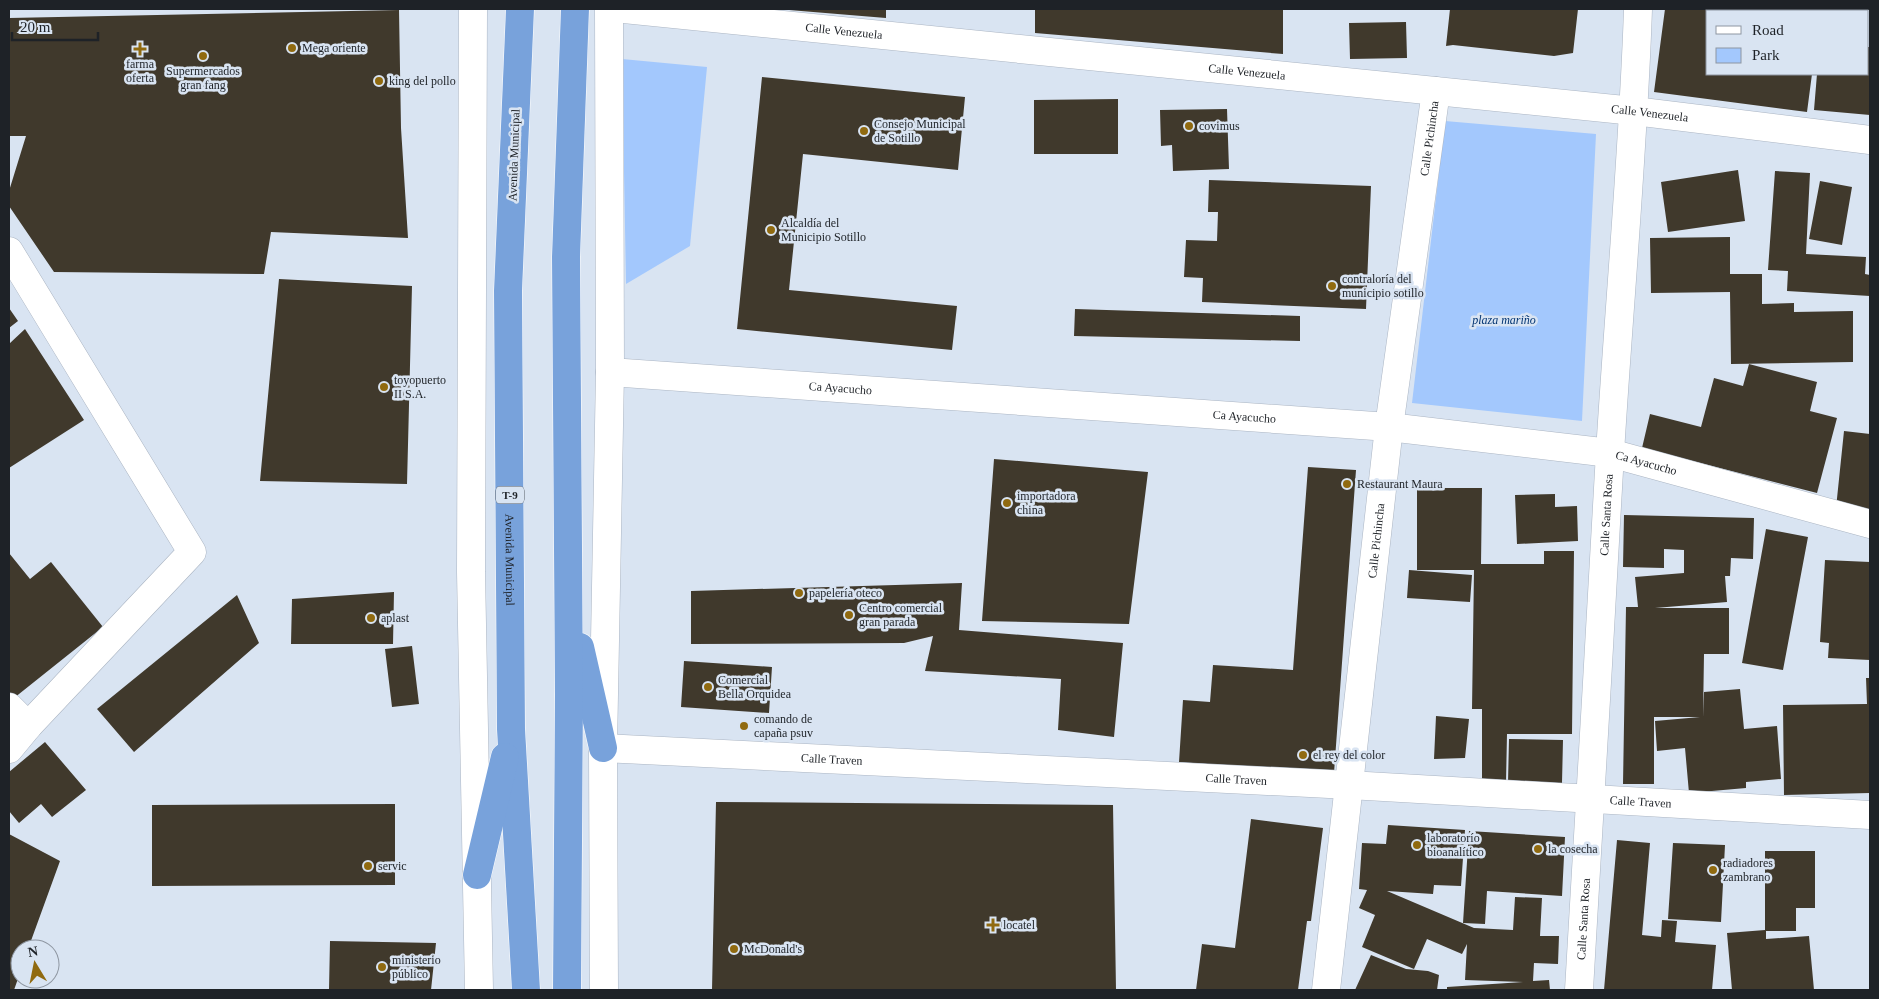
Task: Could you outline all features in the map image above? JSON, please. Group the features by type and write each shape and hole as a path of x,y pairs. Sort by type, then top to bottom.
{"highway":[{"name":"Avenida Municipal","path":"520,9 508,291 511,729 526,986"},
{"path":"567,983 568,593 566,257 575,9"},
{"path":"568,593 602,748"},
{"path":"477,875 511,729"}],"street":[{"path":"473,9 471,572 479,990"},
{"path":"604,990 602,748 610,372 609,9"},
{"name":"Calle Venezuela","path":"624,9 1634,111 1870,140"},
{"name":"Calle Santa Rosa","path":"1579,990 1592,798 1610,453 1634,111 1638,9"},
{"name":"Calle Pichincha","path":"1326,990 1389,427 1436,91"},
{"path":"9,251 192,552 28,726 9,749"},
{"name":"Ca Ayacucho","path":"610,372 1389,427 1610,453 1870,524"},
{"path":"9,707 28,726"},
{"name":"Calle Traven","path":"602,748 1349,784 1870,815"}],"green space":[{"path":"622,59 707,67 690,246 626,284"},
{"name":"plaza mariño","path":"1445,121 1596,134 1582,421 1412,403"}],"building":[{"path":"886,9 886,18 789,10"},
{"path":"1035,9 1283,9 1283,54 1035,33"},
{"path":"1450,9 1578,9 1573,53 1554,56 1453,45 1446,46"},
{"path":"1665,9 1820,9 1706,10 1706,75 1812,75 1807,112 1654,92"},
{"path":"399,10 401,128 408,238 271,232 264,274 54,272 9,206 9,191 26,136 9,136 9,18"},
{"path":"1406,22 1407,58 1350,59 1349,23"},
{"path":"1870,47 1870,115 1814,110 1817,75 1869,75"},
{"name":"Alcaldía del Municipio Sotillo","path":"762,77 965,97 958,170 803,154 789,290 957,306 952,350 737,329"},
{"path":"1118,99 1118,154 1034,154 1034,100"},
{"path":"1227,109 1229,169 1173,171 1172,145 1161,146 1160,110"},
{"path":"1738,170 1745,221 1668,232 1661,182"},
{"path":"1775,171 1810,173 1806,254 1866,257 1865,274 1870,275 1870,296 1787,291 1788,271 1768,270"},
{"path":"1209,180 1371,186 1366,309 1202,302 1203,278 1184,277 1186,240 1217,241 1218,212 1208,212"},
{"path":"1820,181 1852,187 1842,245 1809,239"},
{"path":"1730,237 1730,274 1762,274 1762,304 1794,303 1794,312 1853,311 1853,362 1731,364 1730,292 1651,293 1650,238"},
{"path":"279,279 412,286 407,484 260,481"},
{"path":"9,308 18,321 9,328"},
{"path":"1075,309 1300,316 1300,341 1074,336"},
{"path":"25,329 84,420 9,468 9,344"},
{"path":"1749,364 1817,382 1810,411 1837,418 1817,493 1642,448 1650,414 1701,427 1714,378 1743,386"},
{"path":"1844,431 1870,434 1870,511 1836,508"},
{"path":"994,459 1148,472 1129,624 982,621"},
{"path":"1308,467 1356,470 1334,773 1179,762 1183,700 1210,702 1213,665 1293,670"},
{"path":"1417,488 1482,488 1481,564 1544,564 1544,551 1574,551 1572,734 1507,734 1506,783 1482,783 1482,709 1472,709 1474,570 1417,570"},
{"path":"1555,494 1555,507 1577,506 1578,541 1517,544 1515,495"},
{"path":"1624,515 1754,518 1753,559 1731,558 1730,576 1725,576 1727,602 1655,608 1729,608 1729,654 1704,654 1703,717 1704,692 1740,689 1744,729 1777,726 1781,779 1746,782 1746,788 1689,793 1685,748 1657,751 1655,721 1700,717 1654,717 1654,784 1623,784 1626,607 1638,607 1635,577 1684,573 1684,550 1664,549 1664,568 1623,567"},
{"path":"1766,529 1808,537 1783,670 1742,663"},
{"path":"9,553 30,579 51,562 103,627 14,698 9,691"},
{"path":"1825,560 1870,562 1870,660 1828,658 1829,643 1820,642"},
{"path":"1409,570 1472,575 1470,602 1407,598"},
{"path":"962,583 959,630 1123,643 1114,737 1058,730 1061,679 925,671 933,636 904,643 691,644 691,591"},
{"path":"394,592 393,644 291,644 292,599"},
{"path":"237,595 259,643 134,752 97,709"},
{"path":"412,646 419,704 392,707 385,649"},
{"path":"684,661 772,667 769,713 681,707"},
{"path":"1866,678 1870,678 1870,793 1784,795 1783,705 1867,704"},
{"path":"1436,716 1469,719 1465,758 1434,759"},
{"path":"1509,739 1563,740 1562,783 1508,783"},
{"path":"45,742 86,790 52,817 41,804 19,823 9,811 9,772"},
{"path":"716,802 1113,805 1116,990 712,990"},
{"path":"395,804 395,885 152,886 152,805"},
{"path":"1251,819 1323,828 1311,921 1307,921 1298,990 1196,990 1202,944 1235,948"},
{"path":"1388,825 1465,830 1461,886 1434,885 1433,894 1387,891 1474,928 1513,930 1515,897 1542,898 1540,936 1559,936 1558,964 1534,963 1533,981 1549,980 1550,990 1447,990 1447,987 1523,982 1465,980 1467,944 1462,954 1427,939 1414,969 1362,947 1375,915 1359,908 1367,890 1359,889 1362,843 1386,844"},
{"path":"1469,831 1565,837 1562,896 1487,891 1485,924 1463,923"},
{"path":"9,834 60,861 32,939 10,939 10,989 14,989 9,990"},
{"path":"1617,840 1650,843 1642,935 1661,937 1662,920 1677,921 1675,942 1716,945 1712,990 1604,990"},
{"path":"1673,843 1725,845 1721,922 1668,919"},
{"path":"1765,851 1815,851 1815,908 1796,908 1796,931 1766,931 1766,939 1809,936 1814,990 1732,990 1727,933 1765,930"},
{"name":"ministerio público","path":"330,941 436,943 431,990 329,990"},
{"path":"1371,955 1406,969 1428,971 1439,975 1437,990 1355,990"}],"place":[{"name":"Mega oriente","path":"292,48"},
{"name":"farma oferta","path":"140,49"},
{"name":"Supermercados gran fang","path":"203,56"},
{"name":"king del pollo","path":"379,81"},
{"name":"covimus","path":"1189,126"},
{"name":"Consejo Municipal de Sotillo","path":"864,131"},
{"name":"Alcaldía del Municipio Sotillo","path":"771,230"},
{"name":"contraloría del municipio sotillo","path":"1332,286"},
{"name":"toyopuerto II S.A.","path":"384,387"},
{"name":"Restaurant Maura","path":"1347,484"},
{"name":"importadora china","path":"1007,503"},
{"name":"papelería oteco","path":"799,593"},
{"name":"Centro comercial gran parada","path":"849,615"},
{"name":"aplast","path":"371,618"},
{"name":"Comercial Bella Orquidea","path":"708,687"},
{"name":"comando de capaña psuv","path":"744,726"},
{"name":"el rey del color","path":"1303,755"},
{"name":"laboratorío bioanalítico","path":"1417,845"},
{"name":"la cosecha","path":"1538,849"},
{"name":"servic","path":"368,866"},
{"name":"radiadores zambrano","path":"1713,870"},
{"name":"locatel","path":"993,925"},
{"name":"McDonald's","path":"734,949"},
{"name":"ministerio público","path":"382,967"}]}
